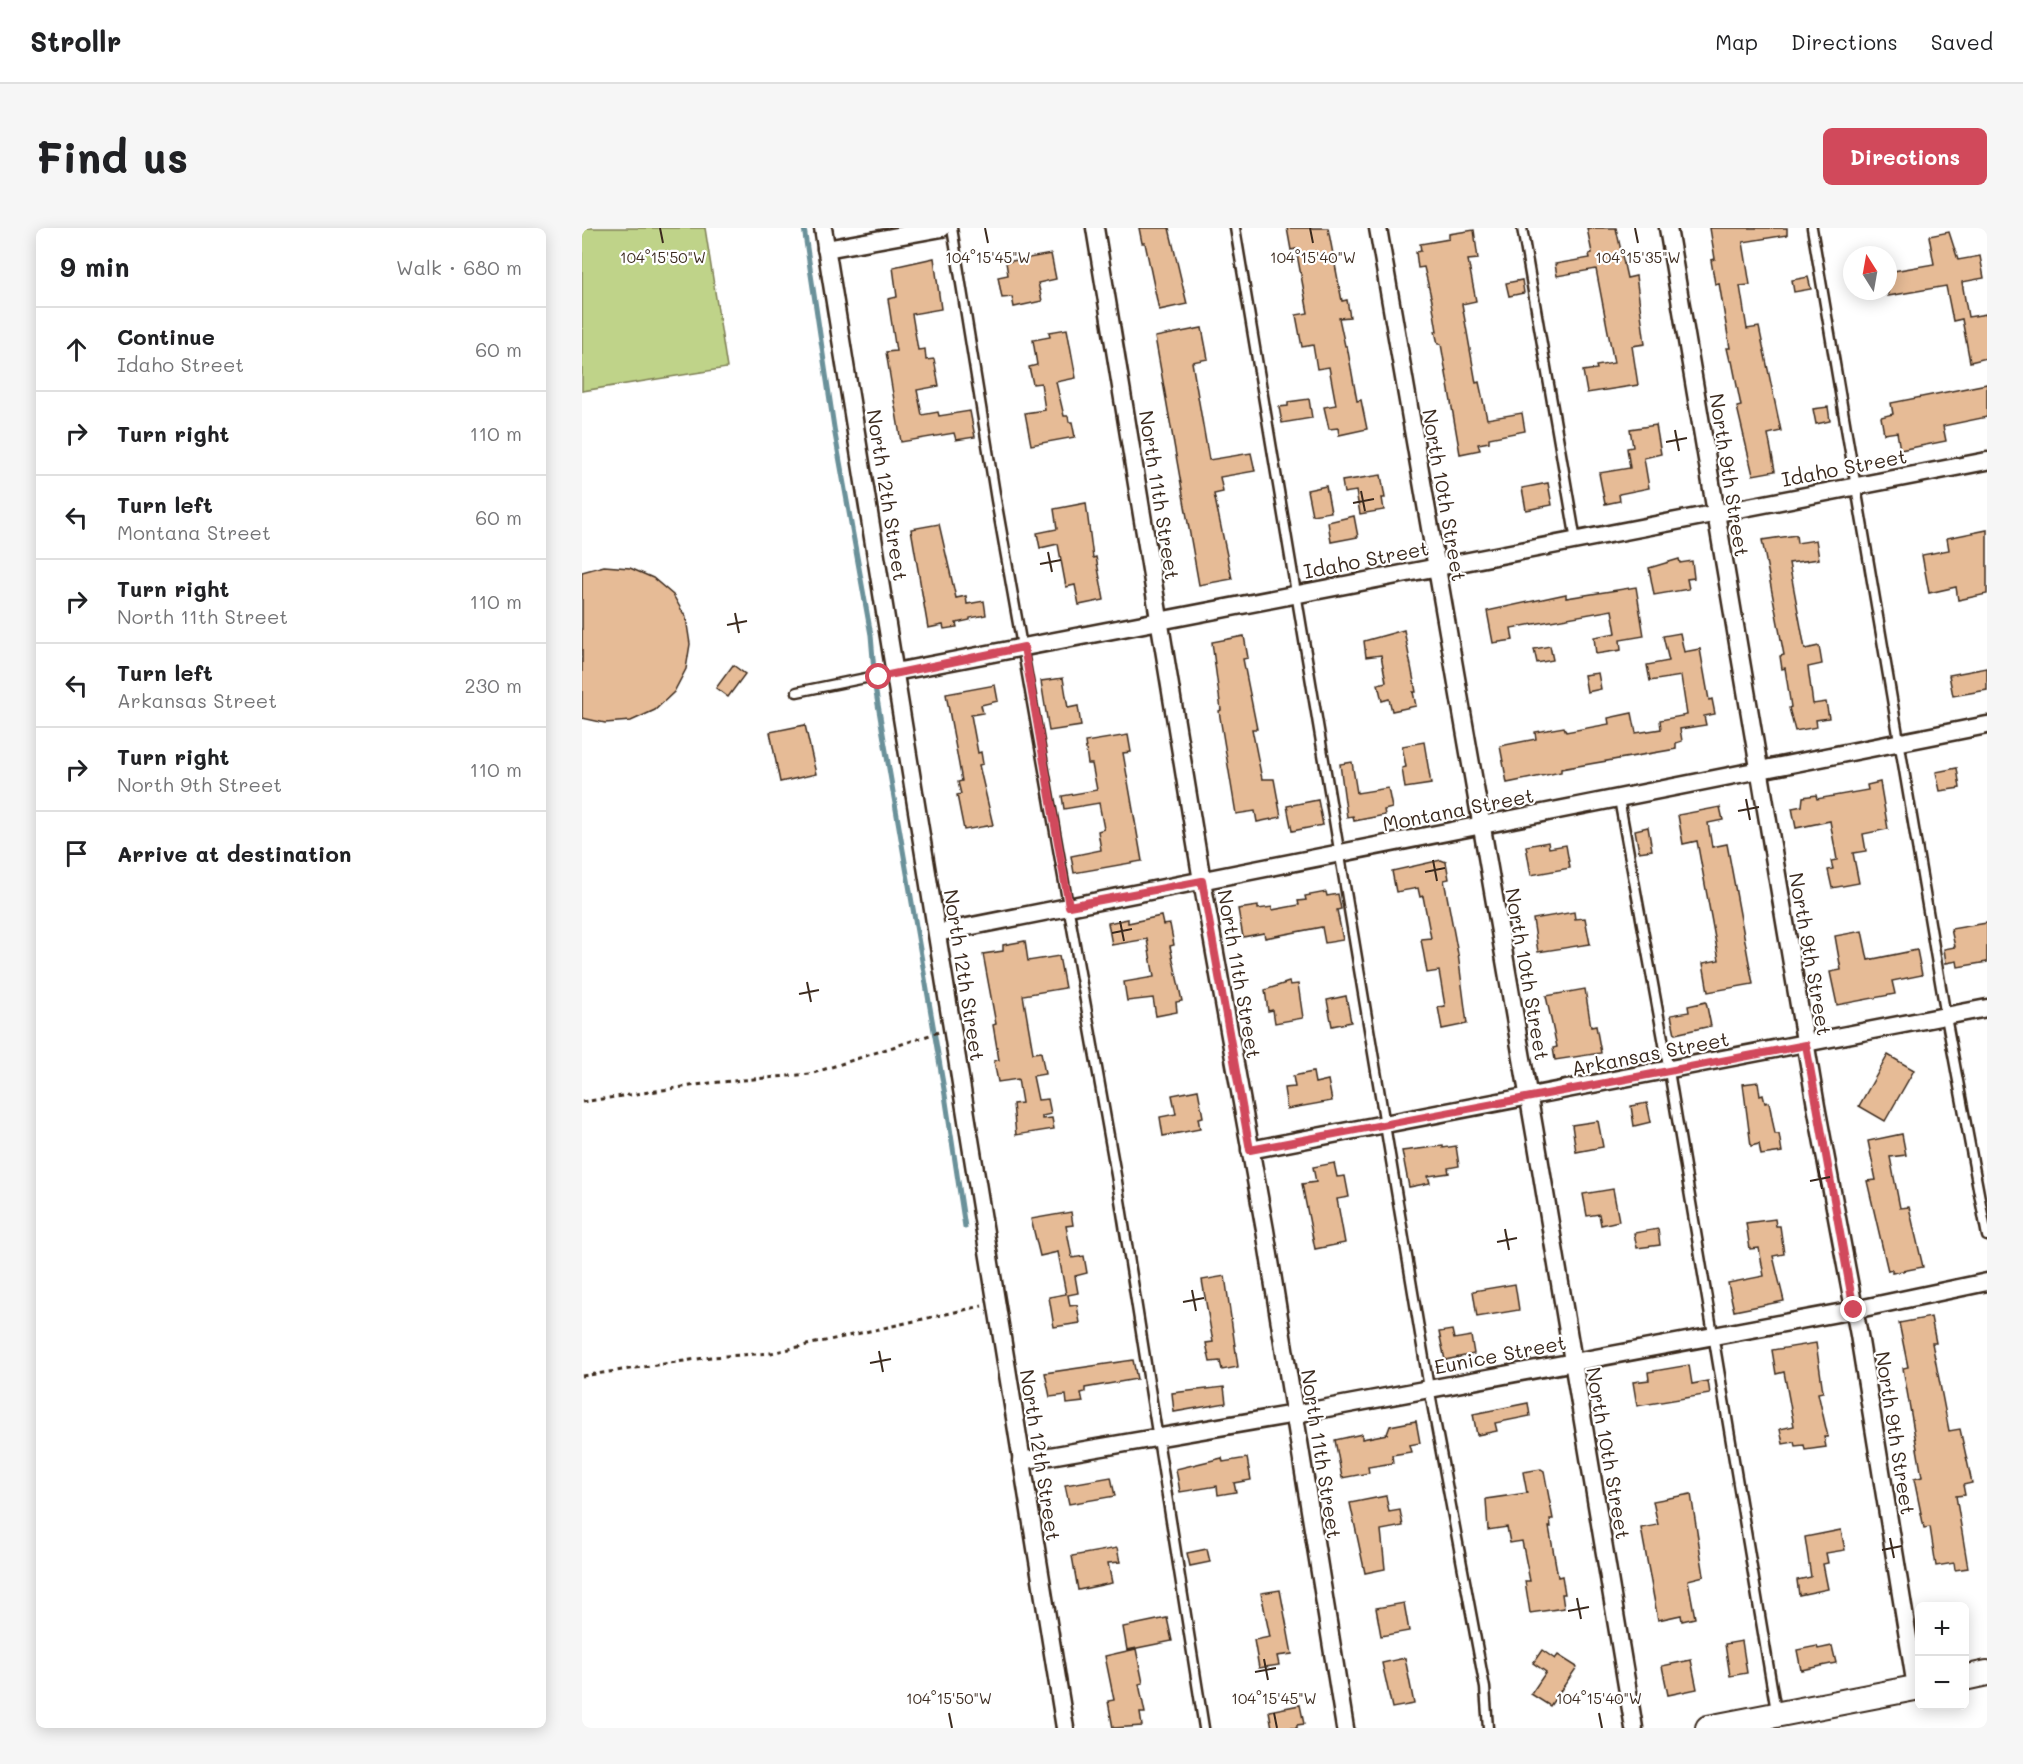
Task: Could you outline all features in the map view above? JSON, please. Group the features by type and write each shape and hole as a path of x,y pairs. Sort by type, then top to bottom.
{"street":[{"name":"North 12th Street","path":"823,228 1020,1461 1065,1728"},
{"path":"826,249 942,228"},
{"name":"North 11th Street","path":"1095,228 1202,881 1295,1414 1345,1728"},
{"name":"North 10th Street","path":"1378,228 1634,1728"},
{"name":"North 9th Street","path":"1668,228 1806,1045 1915,1669"},
{"name":"Idaho Street","path":"895,672 1436,566 1576,542 1987,460"},
{"name":"Montana Street","path":"937,933 1987,725"},
{"name":"Arkansas Street","path":"1250,1150 1806,1045 1987,1008"},
{"name":"Eunice Street","path":"1020,1461 1295,1414 1854,1310 1987,1282"},
{"path":"1969,1677 1987,1673"},
{"path":"1708,1728 1915,1688"}],"lane":[{"path":"952,228 996,500 1024,647 1117,1186 1204,1728"},
{"path":"1235,228 1387,1124 1429,1389 1485,1688 1488,1728"},
{"path":"1522,228 1576,542"},
{"path":"1812,228 1946,1017 1987,1236"},
{"path":"797,692 895,672"},
{"path":"1619,799 1669,1071 1777,1715"}],"path":[{"path":"582,1102 710,1083 810,1074 856,1061 952,1028"},
{"path":"582,1376 711,1357 771,1353 995,1302"}],"green space":[{"path":"582,228 705,228 727,368 582,391"}],"building":[{"path":"1139,228 1169,228 1187,304 1159,310 1145,243 1142,243"},
{"path":"1287,228 1328,228 1342,301 1347,300 1350,317 1339,318 1345,346 1347,346 1357,401 1361,400 1367,429 1339,435 1338,428 1329,429 1324,407 1336,405 1329,367 1317,369 1313,345 1302,347 1296,315 1308,313 1296,249 1291,250"},
{"path":"1587,228 1616,228 1627,278 1636,276 1645,344 1632,346 1638,385 1587,393 1583,371 1614,363 1596,269 1557,276 1555,264 1590,258 1589,254 1592,253"},
{"path":"1710,228 1787,228 1787,235 1743,242 1750,285 1740,286 1747,329 1759,327 1781,431 1768,434 1775,471 1753,475 1737,407 1741,406 1732,361 1730,361 1727,348 1730,348 1719,283 1715,284 1711,260 1715,259"},
{"path":"1474,230 1478,259 1468,260 1476,301 1462,304 1476,383 1479,382 1487,419 1522,413 1525,431 1489,438 1489,442 1478,444 1480,450 1460,454 1441,344 1438,344 1435,331 1437,331 1432,301 1424,267 1418,268 1416,252 1421,251 1420,244 1449,239 1449,234"},
{"path":"1949,232 1958,260 1980,256 1984,278 1962,282 1968,317 1987,314 1987,358 1970,362 1962,319 1953,321 1946,286 1897,294 1897,270 1934,264 1929,236"},
{"path":"1051,254 1056,279 1038,283 1042,301 1014,307 1012,297 1002,298 998,277 1008,275 1006,262"},
{"path":"934,258 941,309 912,314 918,350 925,349 926,360 934,359 939,386 917,390 922,415 938,412 939,416 970,411 975,437 956,440 954,433 901,442 886,352 896,351 888,299 897,297 893,267"},
{"path":"1808,277 1811,289 1794,292 1792,280"},
{"path":"1522,280 1524,293 1509,296 1506,283"},
{"path":"1202,328 1208,359 1192,362 1209,460 1251,453 1255,471 1220,477 1223,492 1214,494 1232,579 1199,585 1155,337"},
{"path":"1067,329 1076,378 1056,382 1064,416 1068,416 1069,422 1072,422 1075,437 1031,445 1025,413 1045,410 1041,383 1033,384 1029,367 1037,365 1033,340 1050,337 1049,332"},
{"path":"1987,384 1987,417 1943,426 1946,441 1900,450 1897,432 1884,434 1881,417 1893,414 1891,403"},
{"path":"1309,399 1312,418 1282,423 1279,407 1288,406 1288,402"},
{"path":"1828,407 1830,421 1816,424 1813,409"},
{"path":"1656,425 1661,454 1644,458 1649,488 1619,494 1620,501 1605,504 1599,473 1630,468 1627,448 1633,447 1630,429"},
{"path":"1381,475 1385,498 1382,498 1384,510 1360,514 1356,491 1344,493 1342,481"},
{"path":"1548,483 1552,505 1526,510 1522,488"},
{"path":"1326,486 1331,512 1312,515 1307,490"},
{"path":"1086,503 1093,558 1096,557 1104,600 1079,605 1075,585 1066,587 1058,544 1040,548 1037,533 1057,529 1054,509"},
{"path":"1354,516 1358,537 1331,542 1328,522"},
{"path":"939,524 956,598 966,596 967,604 984,601 986,615 956,623 957,627 944,629 943,625 928,628 911,529"},
{"path":"1987,530 1987,594 1958,600 1956,587 1929,593 1922,555 1949,550 1947,538"},
{"path":"1796,535 1797,543 1816,540 1819,559 1789,563 1805,649 1819,646 1822,664 1808,667 1813,704 1826,702 1829,718 1816,720 1817,727 1795,731 1789,708 1791,707 1785,668 1782,669 1780,656 1784,655 1762,540"},
{"path":"1679,559 1680,563 1692,561 1694,578 1687,579 1689,589 1654,595 1649,568"},
{"path":"604,566 630,568 653,578 673,595 686,618 690,644 686,669 674,692 655,710 631,721 605,723 582,718 582,572"},
{"path":"1636,587 1644,636 1620,640 1621,650 1596,654 1594,637 1616,633 1612,610 1511,628 1513,640 1493,643 1487,611 1566,594 1566,598"},
{"path":"1404,630 1416,692 1413,692 1416,706 1392,711 1389,699 1382,701 1378,684 1386,682 1381,655 1366,657 1364,641"},
{"path":"1680,633 1684,652 1700,649 1709,700 1712,699 1715,714 1704,716 1706,725 1680,729 1682,741 1676,743 1676,749 1561,769 1561,772 1507,783 1500,746 1536,739 1535,732 1564,727 1566,732 1609,724 1608,718 1632,713 1636,733 1661,729 1660,720 1687,715 1681,676 1650,681 1647,665 1669,661 1663,636"},
{"path":"1244,636 1248,658 1243,659 1257,729 1252,729 1262,779 1274,779 1281,817 1257,822 1255,811 1236,814 1219,711 1221,710 1212,642"},
{"path":"1550,646 1553,660 1537,663 1534,649"},
{"path":"733,665 745,674 728,697 716,688"},
{"path":"1987,668 1987,690 1953,696 1949,675"},
{"path":"1598,673 1601,689 1587,692 1584,675"},
{"path":"1063,678 1068,708 1078,706 1081,726 1049,731 1041,681"},
{"path":"995,685 998,701 981,705 983,713 971,715 978,753 981,752 983,764 979,765 993,825 964,830 957,795 961,794 958,782 962,781 946,694"},
{"path":"805,725 816,774 780,782 770,732"},
{"path":"1128,735 1131,752 1123,753 1142,861 1074,873 1071,856 1101,850 1098,831 1104,829 1099,803 1064,809 1062,796 1097,790 1092,764 1088,764 1085,742"},
{"path":"1424,742 1431,784 1405,788 1402,768 1406,767 1402,746"},
{"path":"1352,762 1357,793 1388,788 1392,808 1384,810 1385,815 1354,821 1353,816 1347,817 1340,764"},
{"path":"1957,768 1960,788 1940,791 1936,772"},
{"path":"1880,782 1888,829 1863,834 1866,851 1853,853 1859,883 1832,888 1828,870 1833,869 1831,861 1837,860 1830,821 1796,828 1792,808 1802,806 1803,797 1816,795 1817,799 1868,790 1867,785"},
{"path":"1318,800 1323,825 1292,831 1287,806"},
{"path":"1720,807 1723,820 1708,823 1712,847 1727,844 1753,984 1708,992 1703,963 1719,960 1697,841 1683,844 1678,815"},
{"path":"1648,827 1652,850 1639,852 1635,830"},
{"path":"1548,842 1549,848 1566,845 1570,868 1531,875 1526,846"},
{"path":"1441,860 1446,862 1449,879 1444,880 1458,954 1467,1024 1442,1029 1438,1007 1445,1006 1439,971 1427,973 1421,939 1431,938 1423,896 1420,897 1418,888 1396,892 1392,871"},
{"path":"1326,892 1327,896 1338,894 1341,909 1337,910 1343,940 1325,943 1322,927 1265,938 1264,933 1243,937 1238,909 1258,906 1258,909 1272,907 1272,910 1299,905 1298,901 1306,900 1305,896"},
{"path":"1574,912 1575,919 1585,918 1590,944 1538,952 1533,919"},
{"path":"1161,916 1163,925 1170,924 1174,945 1170,946 1182,1001 1176,1002 1177,1012 1156,1016 1153,998 1127,1001 1124,982 1154,977 1147,939 1112,945 1108,923 1128,919 1128,923"},
{"path":"1987,923 1987,962 1958,967 1957,961 1946,963 1944,949 1955,947 1951,929"},
{"path":"1862,931 1868,960 1917,950 1922,975 1892,981 1895,994 1837,1005 1830,972 1841,970 1835,936"},
{"path":"1025,941 1028,961 1059,956 1065,988 1023,995 1033,1053 1041,1052 1045,1074 1033,1076 1038,1100 1048,1099 1051,1114 1042,1116 1042,1119 1052,1118 1054,1129 1016,1135 1013,1104 1022,1103 1018,1079 998,1082 994,1061 999,1060 993,1025 996,1024 983,954 1003,951 1003,945"},
{"path":"1289,982 1290,985 1298,984 1303,1018 1275,1023 1273,1010 1268,1011 1265,990"},
{"path":"1585,989 1591,1027 1596,1026 1601,1053 1555,1060 1553,1048 1557,1047 1546,996"},
{"path":"1346,996 1351,1022 1332,1026 1327,1000"},
{"path":"1706,1002 1711,1026 1675,1034 1671,1015 1689,1012 1688,1006"},
{"path":"1888,1055 1914,1070 1885,1121 1859,1106"},
{"path":"1313,1072 1315,1083 1328,1080 1332,1101 1287,1109 1284,1088 1295,1087 1293,1076"},
{"path":"1758,1082 1760,1096 1763,1095 1765,1103 1769,1102 1775,1134 1779,1134 1782,1152 1761,1155 1759,1144 1751,1146 1743,1084"},
{"path":"1198,1090 1203,1117 1198,1118 1200,1129 1163,1136 1160,1117 1176,1114 1172,1095"},
{"path":"1647,1103 1651,1122 1634,1126 1631,1106"},
{"path":"1598,1121 1603,1147 1576,1152 1572,1125"},
{"path":"1902,1134 1906,1155 1890,1157 1900,1208 1909,1207 1923,1267 1892,1273 1892,1270 1888,1271 1867,1181 1876,1180 1868,1141"},
{"path":"1443,1146 1443,1148 1456,1146 1459,1166 1448,1168 1449,1173 1428,1176 1430,1183 1409,1187 1402,1151"},
{"path":"1334,1163 1337,1177 1345,1176 1349,1197 1337,1199 1345,1243 1315,1249 1302,1184 1316,1182 1313,1167"},
{"path":"1613,1189 1619,1221 1601,1225 1599,1214 1587,1216 1583,1194"},
{"path":"1071,1212 1073,1225 1066,1226 1072,1258 1084,1256 1087,1273 1075,1276 1078,1293 1068,1295 1070,1306 1077,1305 1080,1323 1054,1327 1049,1297 1066,1294 1058,1252 1040,1256 1031,1219"},
{"path":"1775,1219 1776,1226 1780,1226 1784,1254 1773,1256 1784,1301 1734,1311 1728,1283 1764,1276 1759,1248 1750,1249 1746,1223"},
{"path":"1658,1229 1660,1245 1637,1248 1634,1233"},
{"path":"1225,1276 1238,1367 1222,1370 1220,1361 1210,1362 1206,1343 1213,1342 1202,1280"},
{"path":"1515,1284 1519,1310 1477,1317 1473,1291"},
{"path":"1931,1317 1936,1343 1932,1343 1949,1431 1960,1429 1972,1483 1963,1485 1965,1495 1956,1496 1968,1568 1955,1570 1954,1563 1936,1566 1930,1527 1924,1528 1914,1479 1922,1477 1903,1368 1908,1367 1899,1323"},
{"path":"1452,1330 1454,1339 1471,1336 1474,1354 1445,1360 1439,1332"},
{"path":"1816,1343 1823,1392 1818,1393 1828,1437 1824,1437 1826,1447 1805,1450 1804,1445 1795,1446 1794,1442 1783,1444 1780,1429 1794,1426 1784,1372 1776,1374 1772,1350"},
{"path":"1133,1360 1137,1379 1085,1388 1085,1392 1081,1393 1083,1402 1067,1404 1066,1395 1050,1397 1045,1373"},
{"path":"1689,1365 1692,1384 1708,1381 1710,1394 1637,1406 1633,1382 1649,1380 1648,1372"},
{"path":"1224,1387 1226,1403 1174,1412 1172,1393"},
{"path":"1528,1403 1530,1416 1495,1423 1497,1431 1477,1435 1473,1414"},
{"path":"1416,1421 1420,1443 1409,1445 1411,1452 1392,1455 1393,1463 1368,1467 1369,1473 1342,1478 1335,1440 1362,1434 1362,1439 1387,1434 1390,1426"},
{"path":"1222,1458 1223,1462 1247,1458 1251,1480 1234,1483 1236,1492 1218,1495 1217,1486 1180,1492 1176,1469"},
{"path":"1541,1469 1544,1471 1553,1519 1550,1519 1551,1527 1549,1527 1558,1577 1562,1576 1565,1594 1562,1594 1564,1608 1530,1613 1525,1581 1530,1581 1522,1541 1510,1543 1507,1527 1488,1530 1486,1499 1527,1493 1523,1472"},
{"path":"1111,1477 1115,1496 1069,1504 1065,1485"},
{"path":"1691,1494 1704,1576 1688,1580 1695,1618 1682,1621 1681,1615 1658,1620 1641,1528 1658,1525 1653,1501"},
{"path":"1386,1496 1389,1512 1400,1510 1403,1526 1381,1530 1385,1569 1365,1573 1350,1503"},
{"path":"1841,1530 1845,1550 1826,1553 1828,1563 1823,1564 1828,1589 1799,1595 1797,1580 1811,1577 1805,1537"},
{"path":"1117,1548 1120,1562 1108,1563 1112,1583 1078,1590 1072,1556"},
{"path":"1207,1549 1210,1562 1190,1566 1187,1553"},
{"path":"1280,1590 1292,1654 1277,1656 1279,1665 1259,1668 1254,1640 1270,1637 1261,1593"},
{"path":"1404,1603 1409,1631 1381,1636 1376,1608"},
{"path":"1167,1618 1172,1641 1127,1650 1123,1627"},
{"path":"1742,1641 1747,1673 1730,1676 1725,1644"},
{"path":"1817,1646 1818,1649 1832,1646 1836,1663 1801,1670 1797,1650"},
{"path":"1136,1649 1143,1683 1139,1684 1145,1713 1140,1713 1142,1726 1113,1728 1108,1701 1114,1700 1105,1656"},
{"path":"1542,1650 1555,1659 1558,1655 1577,1667 1550,1706 1531,1694 1546,1672 1533,1663"},
{"path":"1405,1658 1414,1704 1392,1708 1382,1663"},
{"path":"1691,1660 1697,1689 1668,1695 1662,1666"},
{"path":"1300,1705 1304,1724 1297,1725 1297,1728 1272,1728 1269,1711"}],"waterway":[{"path":"804,228 835,434 871,635 874,671"},
{"path":"875,687 945,1095 965,1227"}],"route":[{"path":"879,677 1024,647 1069,906 1202,881 1250,1150 1806,1045 1854,1310"}]}
